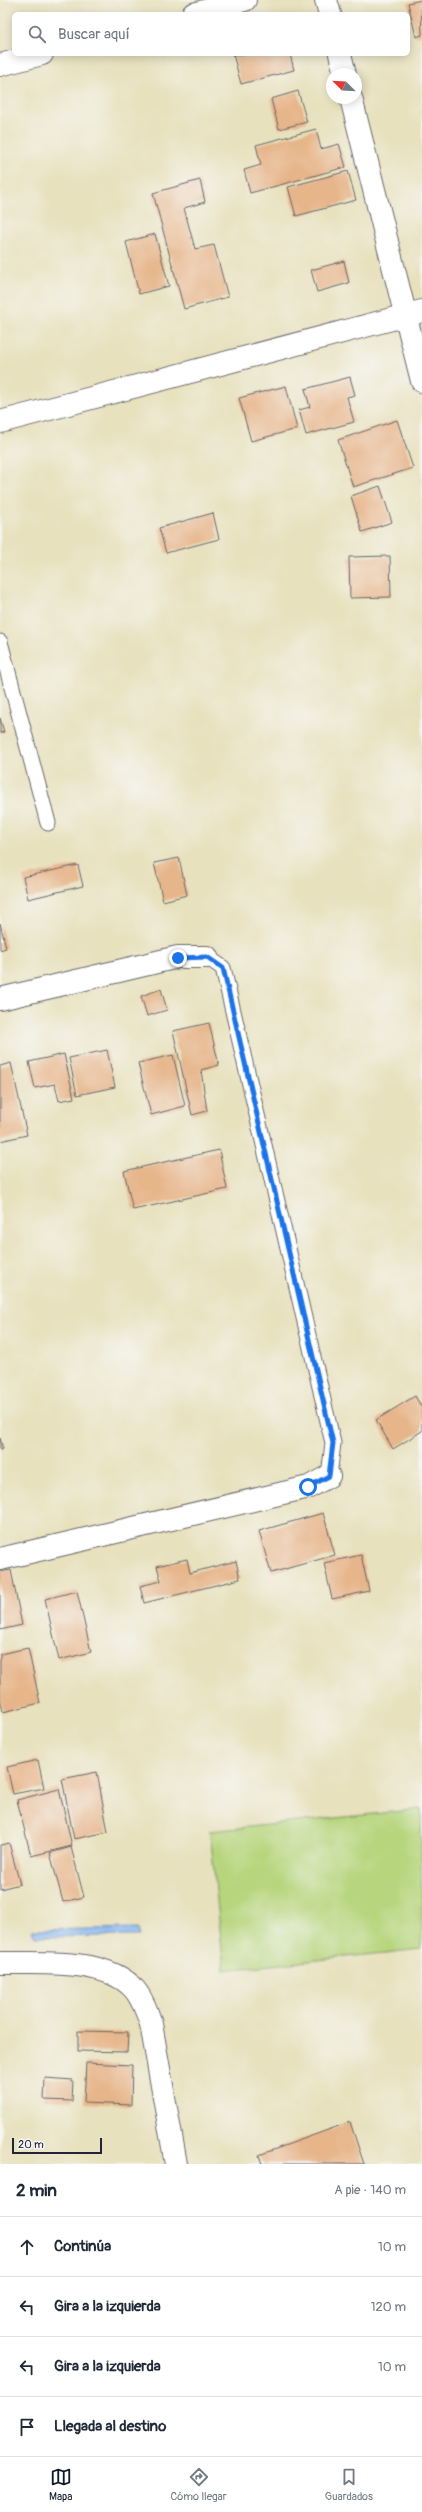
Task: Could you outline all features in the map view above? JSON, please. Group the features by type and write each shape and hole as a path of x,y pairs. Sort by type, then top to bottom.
{"street":[{"path":"200,12 245,0"},
{"path":"326,0 329,12"},
{"path":"0,65 34,56"},
{"path":"340,56 344,68"},
{"path":"353,104 414,314 422,381"},
{"path":"0,422 414,314"},
{"path":"0,999 178,958 207,957"},
{"path":"0,1560 308,1487 329,1476"},
{"path":"0,1963 82,1965 116,1976 135,1990 145,2006 151,2024 176,2164"}],"lane":[{"path":"0,642 48,823"},
{"path":"207,957 223,968 254,1098 333,1443 329,1476"}],"green space":[{"path":"421,1809 422,1949 224,1970 210,1831"}],"water":[{"path":"138,1928 140,1936 35,1937 31,1930"}],"building":[{"path":"421,0 422,35 416,37 408,3"},
{"path":"234,56 290,56 294,70 241,84"},
{"path":"298,91 307,122 279,129 271,99"},
{"path":"316,129 321,149 339,144 346,167 250,193 244,170 261,165 256,145"},
{"path":"348,171 356,200 296,216 288,187"},
{"path":"200,180 205,202 184,208 195,249 214,245 228,297 184,309 153,193"},
{"path":"155,234 169,286 139,294 126,242"},
{"path":"344,261 349,283 317,292 311,270"},
{"path":"350,377 355,395 347,397 354,422 306,435 299,410 310,407 305,389"},
{"path":"286,386 297,429 251,441 239,398"},
{"path":"397,420 413,468 353,487 338,440"},
{"path":"380,486 392,522 362,532 351,496"},
{"path":"213,513 219,539 166,553 159,528"},
{"path":"390,556 391,597 350,598 349,557"},
{"path":"0,718 4,732 0,733"},
{"path":"179,858 187,895 163,901 154,863"},
{"path":"78,865 83,886 28,899 23,877"},
{"path":"0,923 6,948 0,950"},
{"path":"161,989 167,1010 147,1016 141,996"},
{"path":"209,1023 219,1065 201,1070 207,1111 192,1115 173,1031"},
{"path":"107,1050 115,1087 77,1095 69,1058"},
{"path":"64,1054 74,1098 59,1101 55,1084 35,1088 29,1062"},
{"path":"173,1055 185,1106 151,1115 138,1063"},
{"path":"11,1063 27,1135 0,1141 0,1066"},
{"path":"219,1150 227,1189 133,1210 124,1171"},
{"path":"415,1396 422,1408 422,1431 393,1449 376,1420"},
{"path":"0,1438 3,1449 0,1450"},
{"path":"323,1513 335,1555 271,1573 259,1531"},
{"path":"361,1555 369,1591 332,1599 324,1563"},
{"path":"187,1559 190,1573 236,1561 240,1579 144,1603 140,1586 161,1581 157,1566"},
{"path":"11,1570 22,1625 0,1630 0,1572"},
{"path":"77,1591 91,1652 59,1660 45,1599"},
{"path":"28,1648 40,1703 3,1712 0,1698 0,1654"},
{"path":"38,1760 44,1788 13,1794 7,1767"},
{"path":"97,1772 108,1832 74,1839 62,1779"},
{"path":"59,1789 72,1846 31,1856 17,1800"},
{"path":"9,1843 20,1884 0,1889 0,1845"},
{"path":"71,1847 84,1897 63,1902 50,1853"},
{"path":"78,2031 128,2032 127,2052 78,2051"},
{"path":"86,2063 132,2065 131,2105 84,2103"},
{"path":"45,2078 73,2080 72,2101 44,2100"},
{"path":"350,2122 364,2164 262,2164 259,2155"}],"route":[{"path":"178,958 207,957 223,968 333,1443 329,1476 308,1487"}]}
